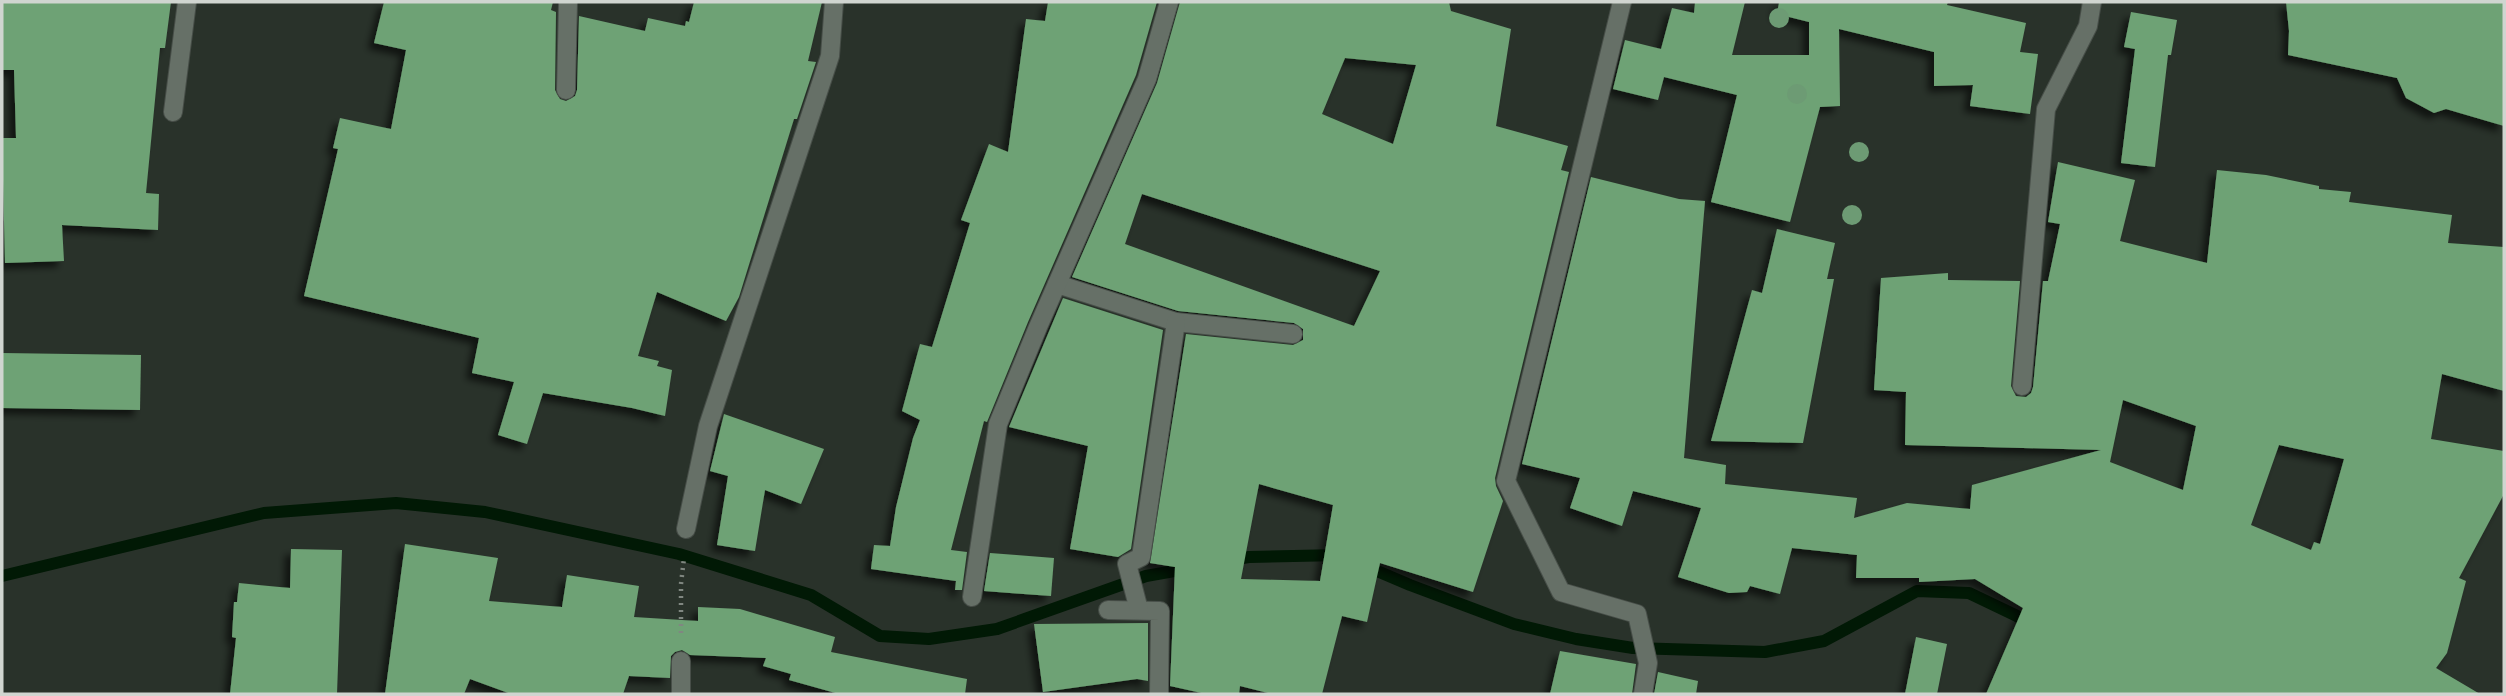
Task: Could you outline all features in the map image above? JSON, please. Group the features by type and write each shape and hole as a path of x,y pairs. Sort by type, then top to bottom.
{"street":[{"path":"173,112 187,2"},
{"path":"566,90 568,2"},
{"path":"686,529 708,426 830,56 834,2"},
{"path":"972,597 998,424 1147,79 1169,2"},
{"path":"1622,2 1506,481 1561,592 1637,614 1648,663 1643,694"},
{"path":"2022,386 2046,109 2088,26 2092,2"},
{"path":"1057,284 1176,322 1293,334"},
{"path":"1137,604 1127,564 1141,556 1176,322"},
{"path":"1108,610 1137,604 1160,611 1159,694"},
{"path":"681,661 681,694"}],"path":[{"path":"681,661 681,584 685,549"}],"building":[{"path":"3,2 171,2 165,48 160,48 146,193 159,194 158,230 62,225 64,261 5,263 2,138 16,138 14,70 2,70"},
{"path":"384,2 553,2 551,10 556,12 555,90 560,99 566,101 575,96 577,90 579,16 645,31 648,18 685,26 686,21 689,22 694,2 822,2 808,61 816,62 797,119 794,119 739,297 726,321 657,292 638,356 659,361 657,366 672,370 665,416 543,393 527,444 498,435 514,382 472,373 479,338 304,296 338,149 333,148 340,118 391,129 406,50 374,43"},
{"path":"1048,2 1157,2 1136,75 987,422 984,421 951,550 967,552 962,590 955,590 956,581 871,569 874,545 890,546 896,507 920,420 902,411 920,344 932,347 970,223 961,220 989,144 1008,152 1026,19 1045,21"},
{"path":"1180,2 1449,2 1451,11 1511,29 1496,126 1568,146 1561,170 1569,172 1495,478 1503,501 1473,592 1380,563 1367,622 1342,616 1322,694 1272,694 1240,686 1239,694 1206,694 1170,686 1175,567 1150,563 1186,334 1293,345 1303,340 1303,329 1294,323 1178,311 1072,277 1157,83","holes":["1345,58 1416,65 1393,144 1322,114","1142,194 1380,271 1354,326 1125,244","1259,484 1333,505 1320,581 1241,579"]},
{"path":"1695,2 1745,2 1732,55 1809,55 1809,22 1777,14 1779,2 1948,2 1947,5 2026,23 2020,52 2038,54 2030,114 1970,106 1973,85 1934,86 1934,52 1839,29 1840,106 1820,107 1790,222 1711,202 1737,95 1664,77 1658,100 1613,89 1625,40 1661,49 1672,8 1694,13"},
{"path":"2286,2 2504,2 2504,126 2446,109 2434,113 2406,98 2397,78 2288,55"},
{"path":"2131,12 2177,20 2171,55 2168,55 2155,167 2121,163 2135,49 2124,47"},
{"path":"2058,162 2135,180 2120,241 2207,263 2217,170 2266,175 2319,186 2319,189 2351,192 2349,202 2452,215 2448,243 2504,247 2504,391 2442,374 2431,439 2504,451 2504,494 2459,578 2466,581 2447,653 2436,668 2480,694 1986,694 2023,608 1975,579 1919,582 1919,578 1856,578 1857,555 1792,548 1780,594 1750,586 1747,592 1729,593 1678,577 1701,508 1633,491 1622,526 1570,508 1580,478 1522,464 1591,177 1679,199 1705,201 1684,458 1726,465 1725,484 1857,498 1854,518 1907,503 1970,509 1972,485 2101,450 1905,445 1906,392 1874,390 1881,278 1948,273 1948,280 2020,281 2011,386 2016,396 2026,397 2031,393 2043,281 2048,281 2060,224 2048,222","holes":["2123,400 2196,426 2183,490 2110,462","2279,445 2344,459 2320,544 2314,542 2311,550 2251,525"]},
{"path":"1777,229 1835,243 1827,279 1834,279 1803,443 1711,441 1752,290 1762,293"},
{"path":"1063,298 1163,330 1131,549 1118,557 1070,549 1088,446 1009,427"},
{"path":"2,353 141,355 140,410 2,408"},
{"path":"724,414 824,449 801,504 765,490 755,551 717,545 728,476 710,471"},
{"path":"405,544 498,558 489,601 562,607 567,575 639,586 634,617 698,621 698,607 740,609 835,637 831,652 967,679 965,694 839,694 789,680 791,674 763,666 766,658 690,655 682,650 671,656 670,678 629,676 623,694 511,694 470,679 464,694 385,694"},
{"path":"291,549 342,550 337,694 230,694 236,638 232,637 234,602 237,602 239,583 290,588"},
{"path":"990,553 1054,558 1051,596 984,591"},
{"path":"1148,623 1148,681 1137,679 1043,692 1034,624"},
{"path":"1916,637 1947,644 1937,694 1905,694"},
{"path":"1560,651 1636,664 1632,694 1550,694"},
{"path":"1658,672 1698,681 1696,694 1654,694"}],"waterway":[{"path":"2,576 264,513 396,503 485,512 679,554 811,595 880,636 929,639 997,629 1146,576 1191,568"},
{"path":"1229,560 1340,555"},
{"path":"1363,565 1514,624 1576,639 1633,648 1765,652 1824,641 1917,591 1969,593 2017,616 2031,626"}]}
